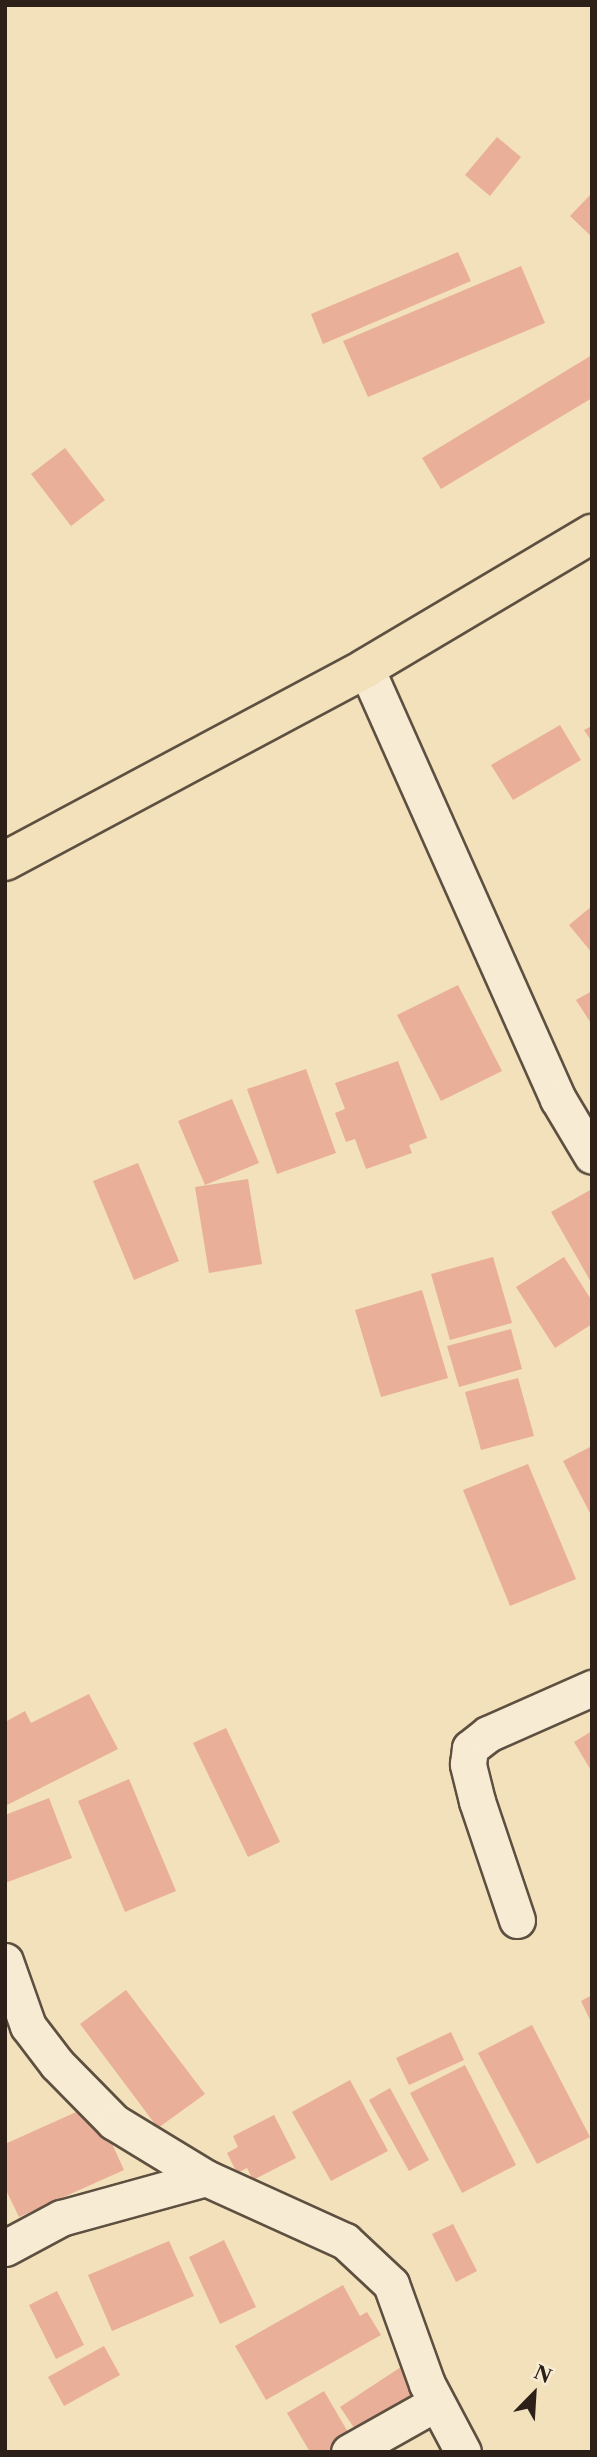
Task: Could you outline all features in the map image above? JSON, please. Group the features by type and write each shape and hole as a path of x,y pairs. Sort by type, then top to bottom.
{"main road":[{"path":"5,861 366,668 592,534"}],"street":[{"path":"366,668 558,1099 592,1156"},
{"path":"517,1920 477,1801 468,1764 470,1748 488,1734 592,1688"},
{"path":"5,1961 29,2026 57,2064 114,2122 206,2178 345,2241 391,2284 436,2403 463,2452"},
{"path":"5,2248 61,2218 206,2178"},
{"path":"349,2452 436,2403"}],"building":[{"path":"497,137 521,157 490,196 465,175"},
{"path":"592,193 592,237 570,216"},
{"path":"458,252 471,281 323,344 311,314"},
{"path":"521,266 545,323 368,397 343,341"},
{"path":"592,355 592,398 441,489 422,458"},
{"path":"65,448 105,500 71,526 31,474"},
{"path":"560,725 581,760 513,800 491,765"},
{"path":"592,726 592,742 584,730"},
{"path":"592,906 592,953 569,925"},
{"path":"458,985 502,1071 441,1101 397,1015"},
{"path":"592,991 592,1025 576,1000"},
{"path":"398,1061 427,1138 409,1145 412,1153 366,1169 355,1139 346,1142 335,1113 345,1109 335,1083"},
{"path":"306,1069 336,1153 277,1174 247,1089"},
{"path":"232,1099 259,1163 205,1185 178,1121"},
{"path":"138,1163 179,1261 134,1280 93,1181"},
{"path":"248,1179 262,1264 209,1273 195,1187"},
{"path":"592,1189 592,1284 551,1212"},
{"path":"493,1257 512,1323 450,1340 431,1274"},
{"path":"564,1257 592,1301 592,1324 555,1348 516,1287"},
{"path":"422,1290 448,1378 381,1397 355,1310"},
{"path":"511,1329 522,1369 459,1387 447,1346"},
{"path":"518,1378 534,1436 481,1450 465,1392"},
{"path":"592,1446 592,1517 563,1461"},
{"path":"528,1464 576,1579 510,1606 463,1490"},
{"path":"89,1694 118,1749 5,1806 5,1722 25,1711 31,1723"},
{"path":"226,1728 280,1842 248,1857 193,1743"},
{"path":"592,1731 592,1772 574,1742"},
{"path":"129,1779 176,1891 125,1912 78,1801"},
{"path":"49,1798 72,1858 5,1883 5,1815"},
{"path":"126,1990 205,2094 158,2128 80,2024"},
{"path":"592,1995 592,2024 581,2001"},
{"path":"532,2025 590,2137 537,2164 478,2053"},
{"path":"451,2032 464,2060 409,2085 396,2058"},
{"path":"465,2065 516,2165 462,2193 410,2093"},
{"path":"350,2080 388,2151 331,2181 292,2112"},
{"path":"390,2088 429,2160 409,2171 369,2100"},
{"path":"94,2104 124,2170 19,2217 5,2188 5,2144"},
{"path":"274,2115 296,2158 253,2180 247,2168 237,2173 227,2153 238,2147 233,2136"},
{"path":"453,2224 477,2271 456,2282 432,2234"},
{"path":"224,2240 256,2307 220,2324 189,2257"},
{"path":"169,2241 194,2296 112,2331 88,2275"},
{"path":"343,2285 360,2316 367,2312 381,2335 266,2400 235,2346"},
{"path":"57,2291 84,2345 56,2359 29,2305"},
{"path":"104,2346 120,2375 64,2406 48,2377"},
{"path":"404,2365 425,2396 361,2438 340,2407"},
{"path":"324,2391 352,2439 331,2452 310,2452 287,2413"}]}
